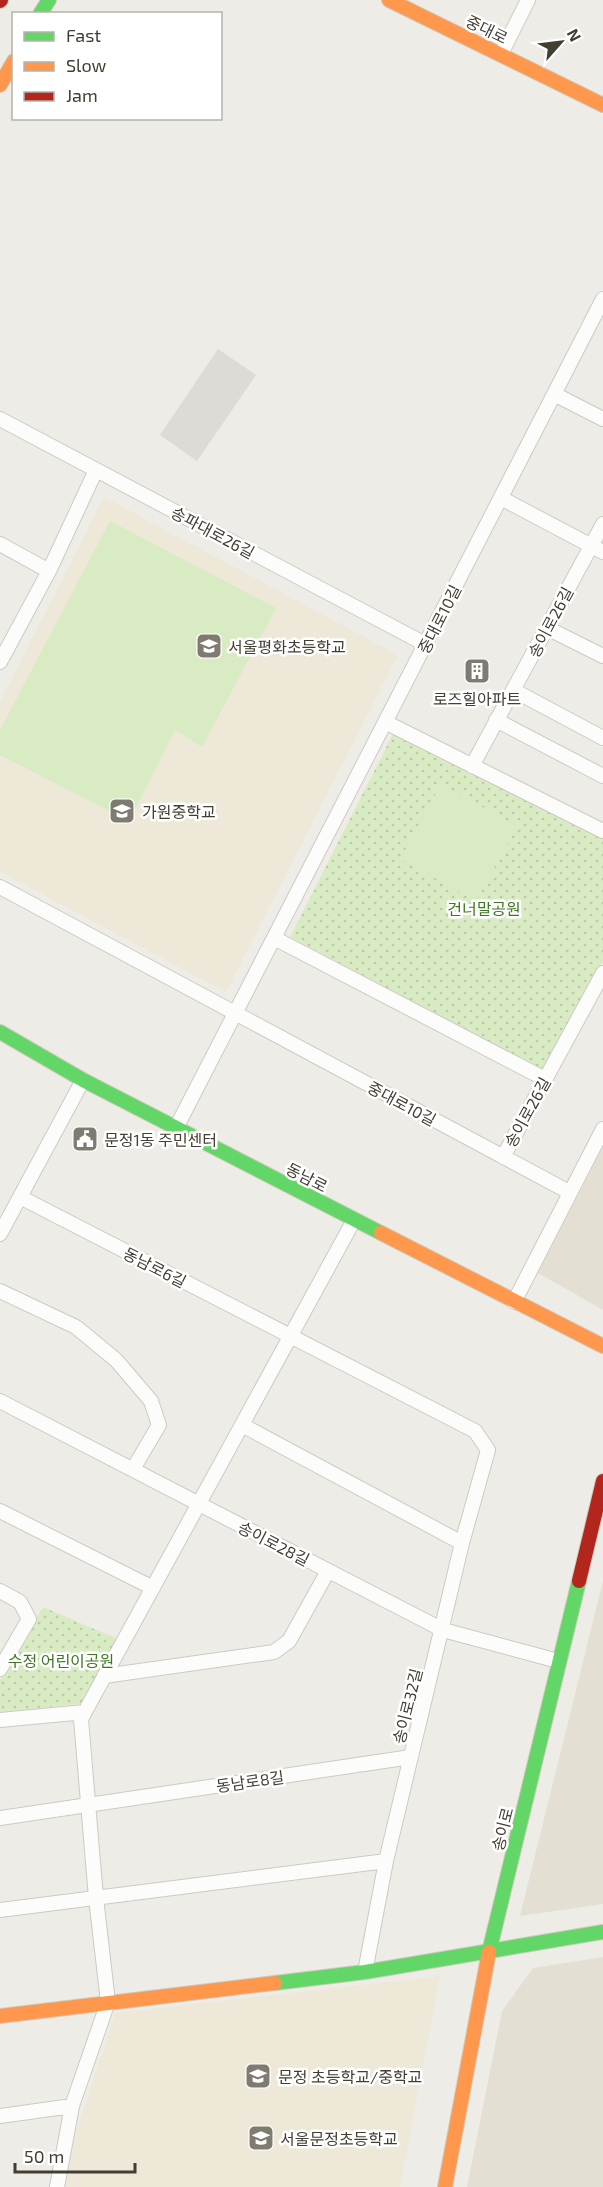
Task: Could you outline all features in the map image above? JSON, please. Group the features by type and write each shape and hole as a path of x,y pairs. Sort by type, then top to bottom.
{"main road":[{"name":"중대로","path":"389,0 603,105"},
{"path":"0,85 12,64"},
{"name":"동남로","path":"0,1032 83,1080 603,1346"},
{"name":"송이로","path":"445,2187 489,1951 603,1481"},
{"path":"0,2016 365,1972 603,1932"}],"street":[{"path":"501,54 528,0"},
{"name":"중대로10길","path":"176,1128 603,299"},
{"path":"554,394 603,418"},
{"name":"송파대로26길","path":"0,419 425,644"},
{"path":"0,660 49,571 96,470"},
{"path":"501,498 597,549"},
{"name":"송이로26길","path":"472,766 547,628 597,549 603,524"},
{"path":"0,544 49,571"},
{"path":"547,628 603,656"},
{"path":"513,690 603,738"},
{"path":"496,720 603,776"},
{"path":"385,722 603,831"},
{"name":"중대로10길","path":"0,887 569,1192"},
{"path":"274,938 545,1079"},
{"name":"송이로26길","path":"503,1157 603,973"},
{"path":"0,1234 83,1080"},
{"path":"514,1302 603,1129"},
{"name":"동남로6길","path":"20,1197 291,1336"},
{"path":"57,2187 72,2106 108,2002 96,1898 81,1719 354,1220"},
{"path":"0,1291 76,1327 117,1360 151,1401 159,1425 132,1469"},
{"name":"송이로32길","path":"291,1336 475,1431 488,1450 462,1543 386,1861 365,1972"},
{"name":"송이로28길","path":"0,1401 443,1630 558,1661"},
{"path":"242,1425 462,1543"},
{"path":"0,1511 153,1588"},
{"path":"104,1676 274,1652 289,1641 328,1571"},
{"path":"0,1591 20,1602 29,1619 0,1669"},
{"path":"0,1720 85,1712"},
{"name":"동남로8길","path":"0,1818 411,1757"},
{"path":"0,1910 386,1861"},
{"path":"0,2116 72,2106"}],"shaded area":[{"path":"218,349 256,375 197,461 160,435"},
{"path":"104,497 398,655 226,992 0,872 0,702"},
{"path":"603,1147 603,1310 538,1273"},
{"path":"603,1581 603,1904 520,1916"},
{"path":"603,1957 603,2187 467,2187 502,2011 533,1968"},
{"name":"문정 초등학교/중학교","path":"440,1976 400,2187 65,2187 74,2139 115,2013"}],"green space":[{"path":"110,521 276,608 202,747 175,730 129,821 0,755 0,730"},
{"name":"건너말공원","path":"393,734 603,837 603,961 543,1070 290,937"},
{"path":"441,784 517,826 476,901 400,859"},
{"name":"수정 어린이공원","path":"43,1607 120,1640 87,1703 0,1712 0,1680"}],"traffic: fast":[{"path":"41,12 49,0"},
{"path":"0,1032 83,1080 381,1233"},
{"path":"489,1952 579,1581"},
{"path":"275,1983 365,1972 603,1932"}],"traffic: slow":[{"path":"389,0 603,105"},
{"path":"0,85 12,64"},
{"path":"381,1233 603,1346"},
{"path":"445,2187 489,1952"},
{"path":"0,2016 275,1983"}],"traffic: jam":[{"path":"579,1581 603,1481"}],"place":[{"name":"서울평화초등학교","path":"209,646"},
{"name":"로즈힐아파트","path":"477,671"},
{"name":"가원중학교","path":"122,811"},
{"name":"문정1동 주민센터","path":"85,1139"},
{"name":"문정 초등학교/중학교","path":"258,2076"},
{"name":"서울문정초등학교","path":"261,2138"}]}
